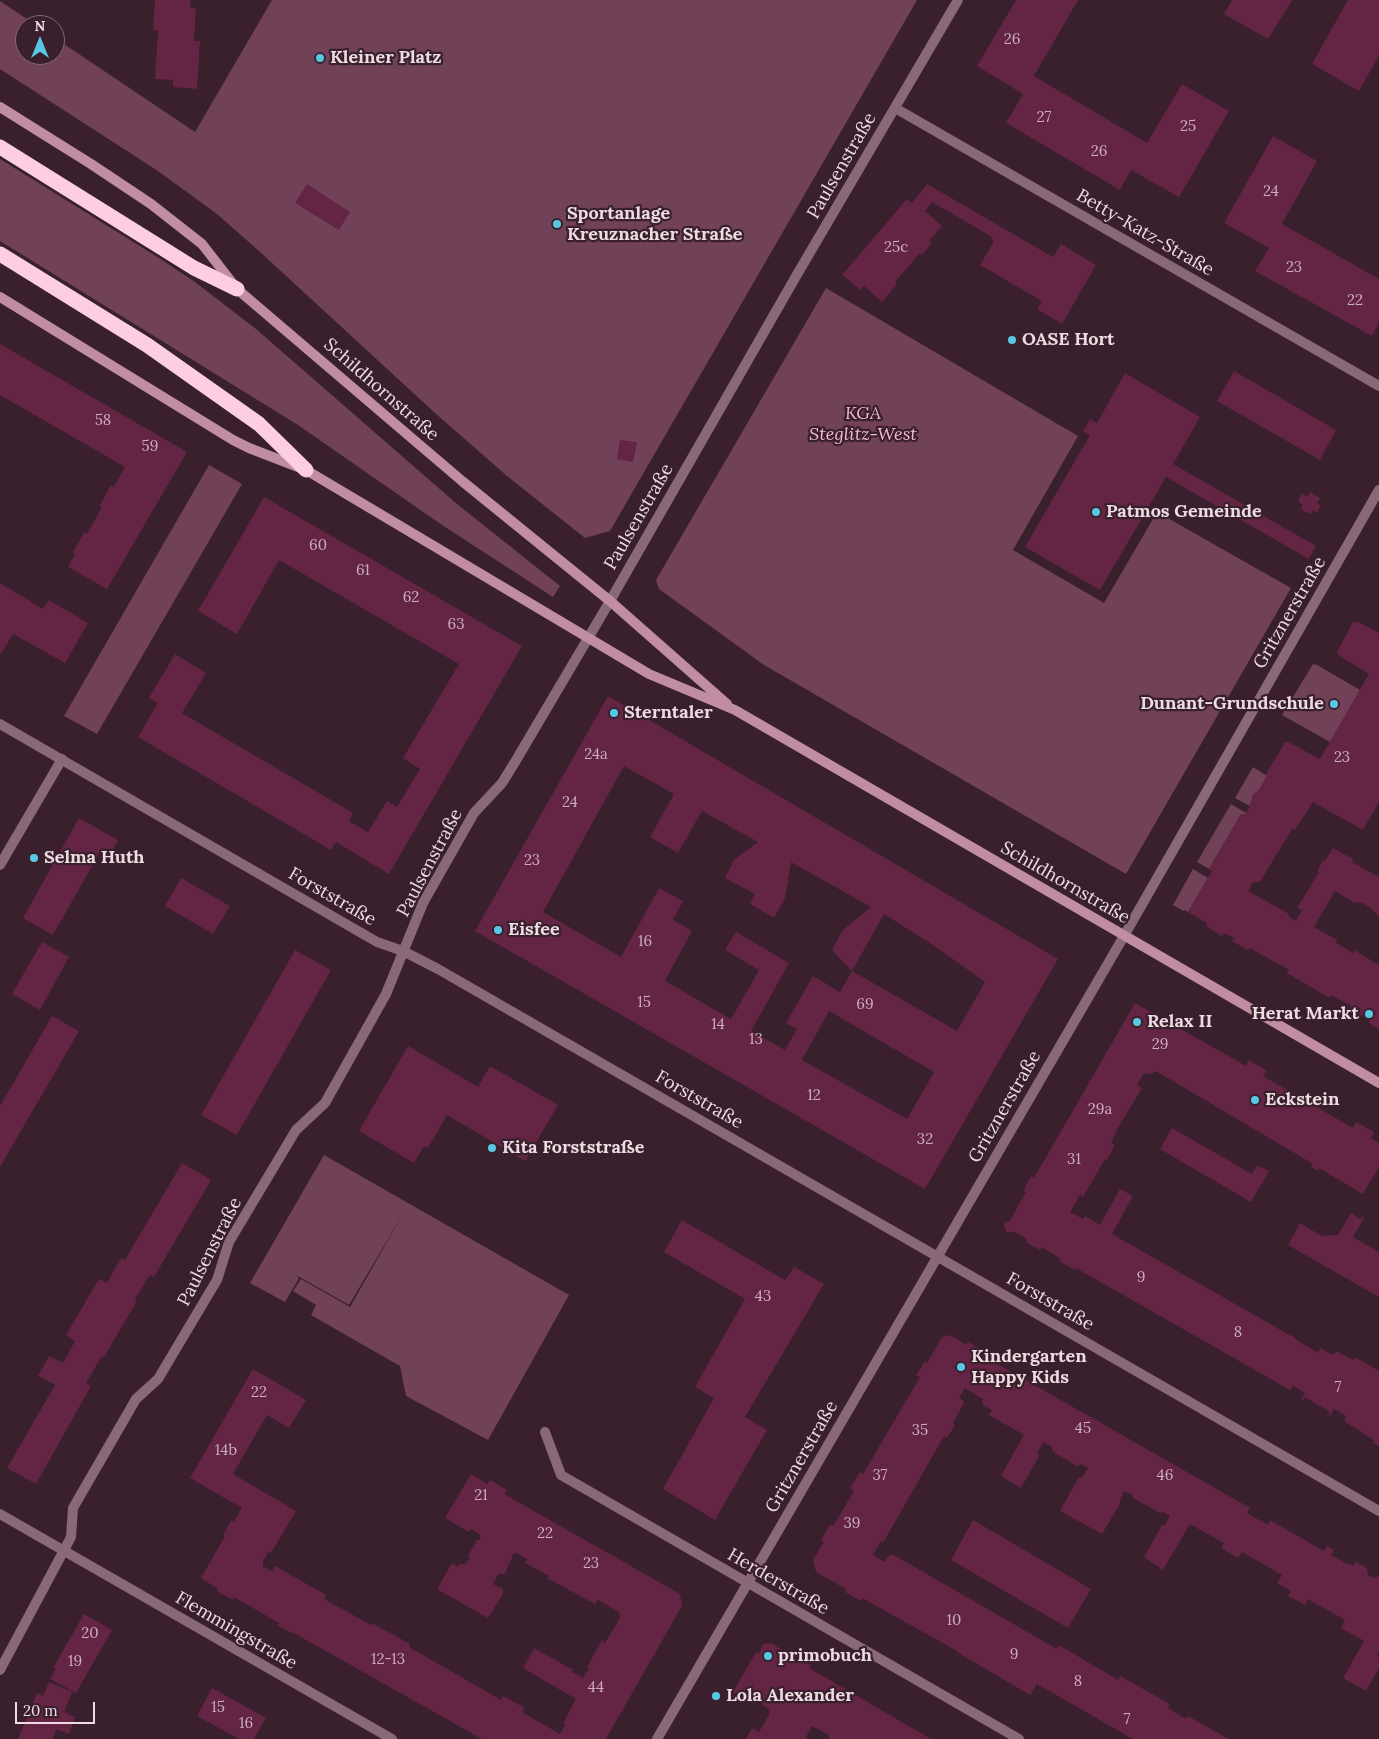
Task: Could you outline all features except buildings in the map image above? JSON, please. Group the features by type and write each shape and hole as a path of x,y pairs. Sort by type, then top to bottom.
{"highway":[{"path":"0,147 194,268 237,288"},
{"path":"0,254 147,345 259,424 306,470"}],"main road":[{"name":"Schildhornstraße","path":"0,106 151,204 202,244 237,288 462,481 610,601 735,710"},
{"name":"Schildhornstraße","path":"0,297 234,440 249,448 306,470 649,674 735,710 1379,1083"}],"street":[{"name":"Paulsenstraße","path":"0,1670 71,1537 73,1508 136,1399 158,1379 208,1296 217,1280 229,1242 296,1130 325,1103 386,994 423,903 474,813 502,783 588,639 795,278 958,0"},
{"name":"Betty-Katz-Straße","path":"895,108 1379,386"},
{"name":"Gritznerstraße","path":"657,1739 1124,936 1379,490"},
{"name":"Forststraße","path":"0,724 377,942 403,951 447,974 1379,1511"},
{"path":"0,865 62,759"},
{"name":"Herderstraße","path":"546,1432 561,1475 747,1584 1019,1739"},
{"name":"Flemmingstraße","path":"0,1514 392,1739"}],"green space":[{"name":"Sportanlage Kreuznacher Straße","path":"272,0 917,0 610,531 585,538 507,476 435,413 217,214 158,171 0,69 0,1 21,15 15,15 15,65 65,65 65,45 195,132"},
{"path":"0,159 159,258 195,282 256,329 457,504 560,586 553,597 442,525 298,425 0,241"},
{"name":"KGA Steglitz-West","path":"826,288 1078,436 1013,550 1104,603 1157,512 1291,588 1126,874 764,665 659,589 656,580"},
{"path":"209,465 242,484 97,734 64,716"},
{"path":"1313,664 1360,690 1330,742 1282,715"},
{"path":"1253,767 1267,776 1259,790 1253,795 1250,806 1235,798"},
{"path":"1231,804 1246,813 1244,815 1241,814 1209,869 1197,862"},
{"path":"1193,869 1208,878 1188,912 1173,905"},
{"path":"324,1155 569,1295 488,1440 406,1396 400,1366 311,1315 316,1305 293,1291 301,1279 350,1307 404,1212 349,1305 296,1275 299,1278 285,1302 250,1283"}],"place":[{"name":"Kleiner Platz","path":"320,58"},
{"name":"Sportanlage Kreuznacher Straße","path":"557,224"},
{"name":"OASE Hort","path":"1012,340"},
{"name":"Patmos Gemeinde","path":"1096,512"},
{"name":"Dunant-Grundschule","path":"1334,704"},
{"name":"Sterntaler","path":"614,713"},
{"name":"Selma Huth","path":"34,858"},
{"name":"Eisfee","path":"498,930"},
{"name":"Herat Markt","path":"1369,1014"},
{"name":"Relax II","path":"1137,1022"},
{"name":"Eckstein","path":"1255,1100"},
{"name":"Kita Forststraße","path":"492,1148"},
{"name":"Kindergarten Happy Kids","path":"961,1367"},
{"name":"primobuch","path":"768,1656"},
{"name":"Lola Alexander","path":"716,1696"}]}
